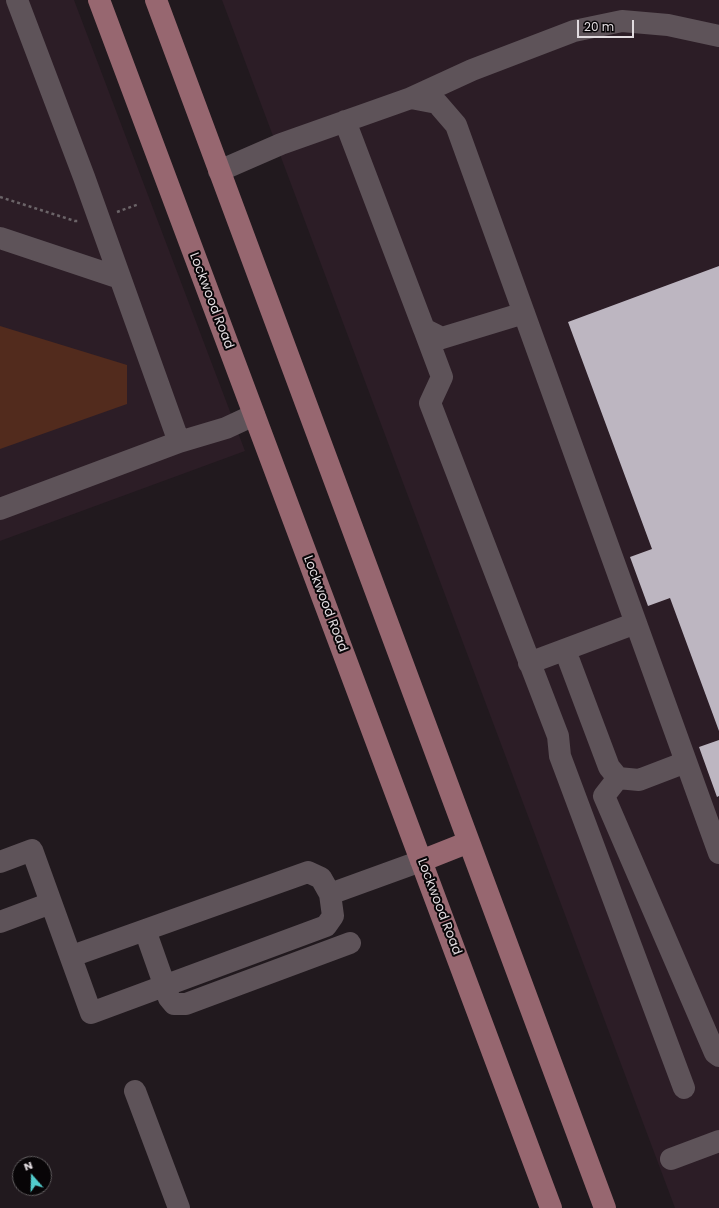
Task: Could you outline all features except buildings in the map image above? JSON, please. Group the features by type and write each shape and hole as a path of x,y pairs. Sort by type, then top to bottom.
{"main road":[{"name":"Lockwood Road","path":"99,0 551,1208"},
{"path":"156,0 605,1208"},
{"path":"421,861 469,842"}],"lane":[{"path":"17,0 99,219 178,442"},
{"path":"220,171 281,144 411,98 472,70 574,31 622,21 668,25 719,36"},
{"path":"411,98 436,103 456,125 719,853"},
{"path":"345,121 442,377 430,403 558,736 560,756 684,1088"},
{"path":"0,238 120,278"},
{"path":"424,329 442,338 524,313"},
{"path":"0,509 178,442 226,428 254,415"},
{"path":"529,663 636,623"},
{"path":"565,650 609,766 618,778 639,780 686,762"},
{"path":"618,778 604,796 715,1053 719,1056"},
{"path":"0,862 32,850 72,956 91,1013 326,926 333,916 330,894 321,878 308,872 72,956"},
{"path":"330,894 421,861"},
{"path":"0,922 51,903"},
{"path":"145,930 165,986 174,1004 186,1004 350,944"},
{"path":"135,1091 178,1208"},
{"path":"671,1159 719,1141"}],"path":[{"path":"0,197 75,222 99,219 139,204"}],"shaded area":[{"path":"0,0 74,0 245,451 0,541"},
{"path":"222,0 719,0 719,1208 675,1208"},
{"path":"0,326 127,365 127,404 0,449"}]}
